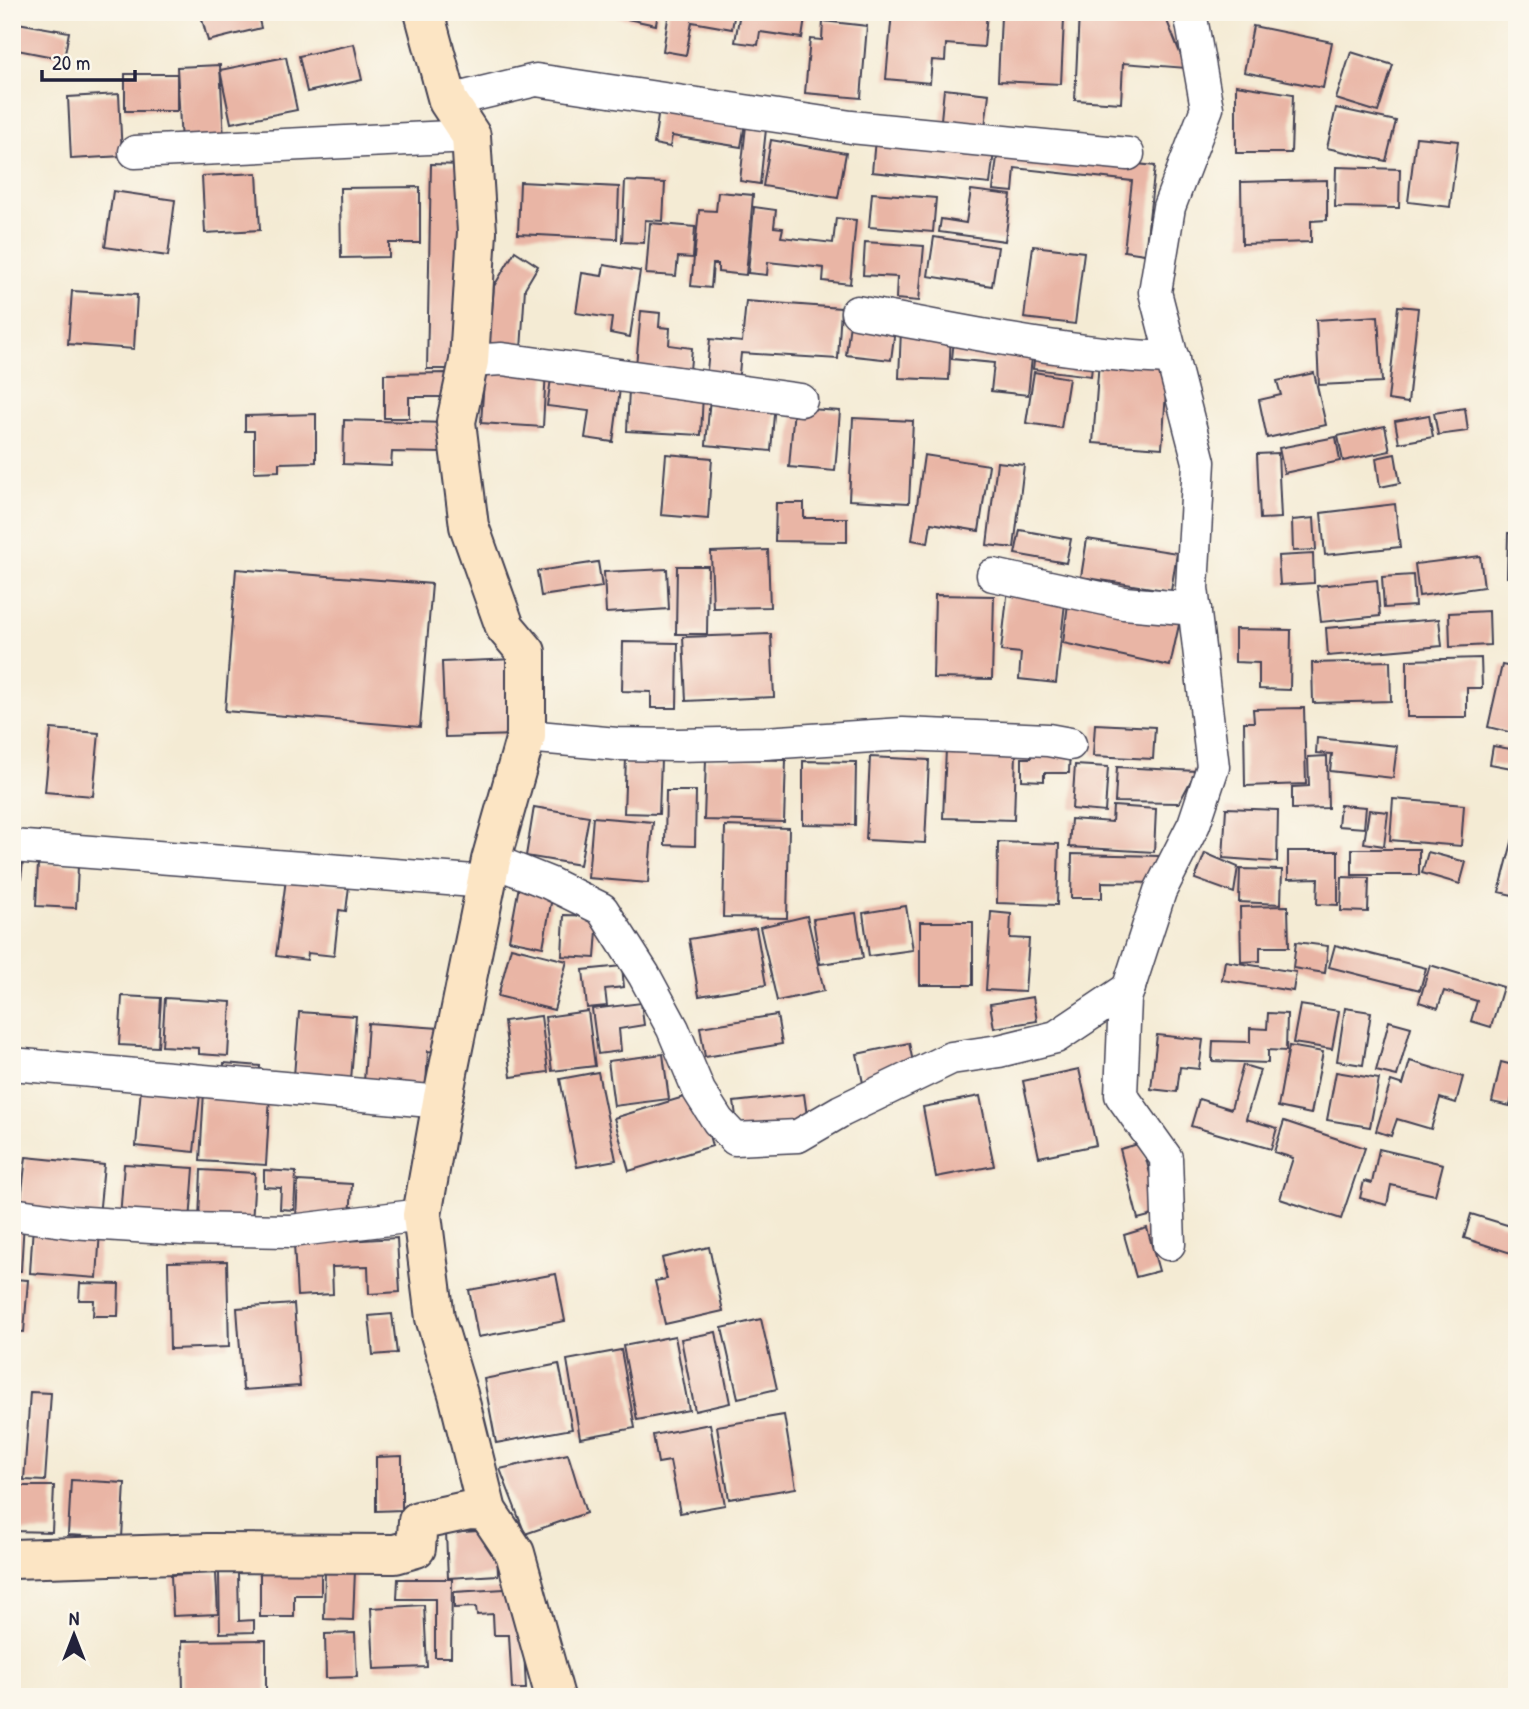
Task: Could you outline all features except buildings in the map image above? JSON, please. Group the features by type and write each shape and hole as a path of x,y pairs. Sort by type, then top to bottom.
{"street":[{"path":"424,12 448,101 471,136 477,232 469,362 456,422 470,526 505,627 526,652 526,736 489,871 422,1216 435,1318 458,1394 487,1511 515,1553 555,1697"},
{"path":"1169,1244 1166,1158 1121,1095 1125,999 1160,891 1194,824 1213,767 1192,588 1199,462 1155,292 1169,207 1208,108 1190,12"},
{"path":"448,101 536,80 851,127 1128,154"},
{"path":"135,152 471,136"},
{"path":"857,312 1102,354 1172,358"},
{"path":"469,362 502,359 801,400"},
{"path":"993,575 1124,603 1195,609"},
{"path":"526,736 617,744 677,745 765,743 903,734 1048,740 1070,744"},
{"path":"12,846 489,871 549,883 602,909 644,975 673,1029 699,1091 718,1121 735,1139 799,1136 841,1111 951,1058 999,1051 1056,1037 1129,988"},
{"path":"12,1064 442,1102"},
{"path":"12,1214 96,1224 291,1231 422,1216"},
{"path":"12,1559 208,1553 396,1555 416,1548 418,1521 470,1510 487,1511"}]}
